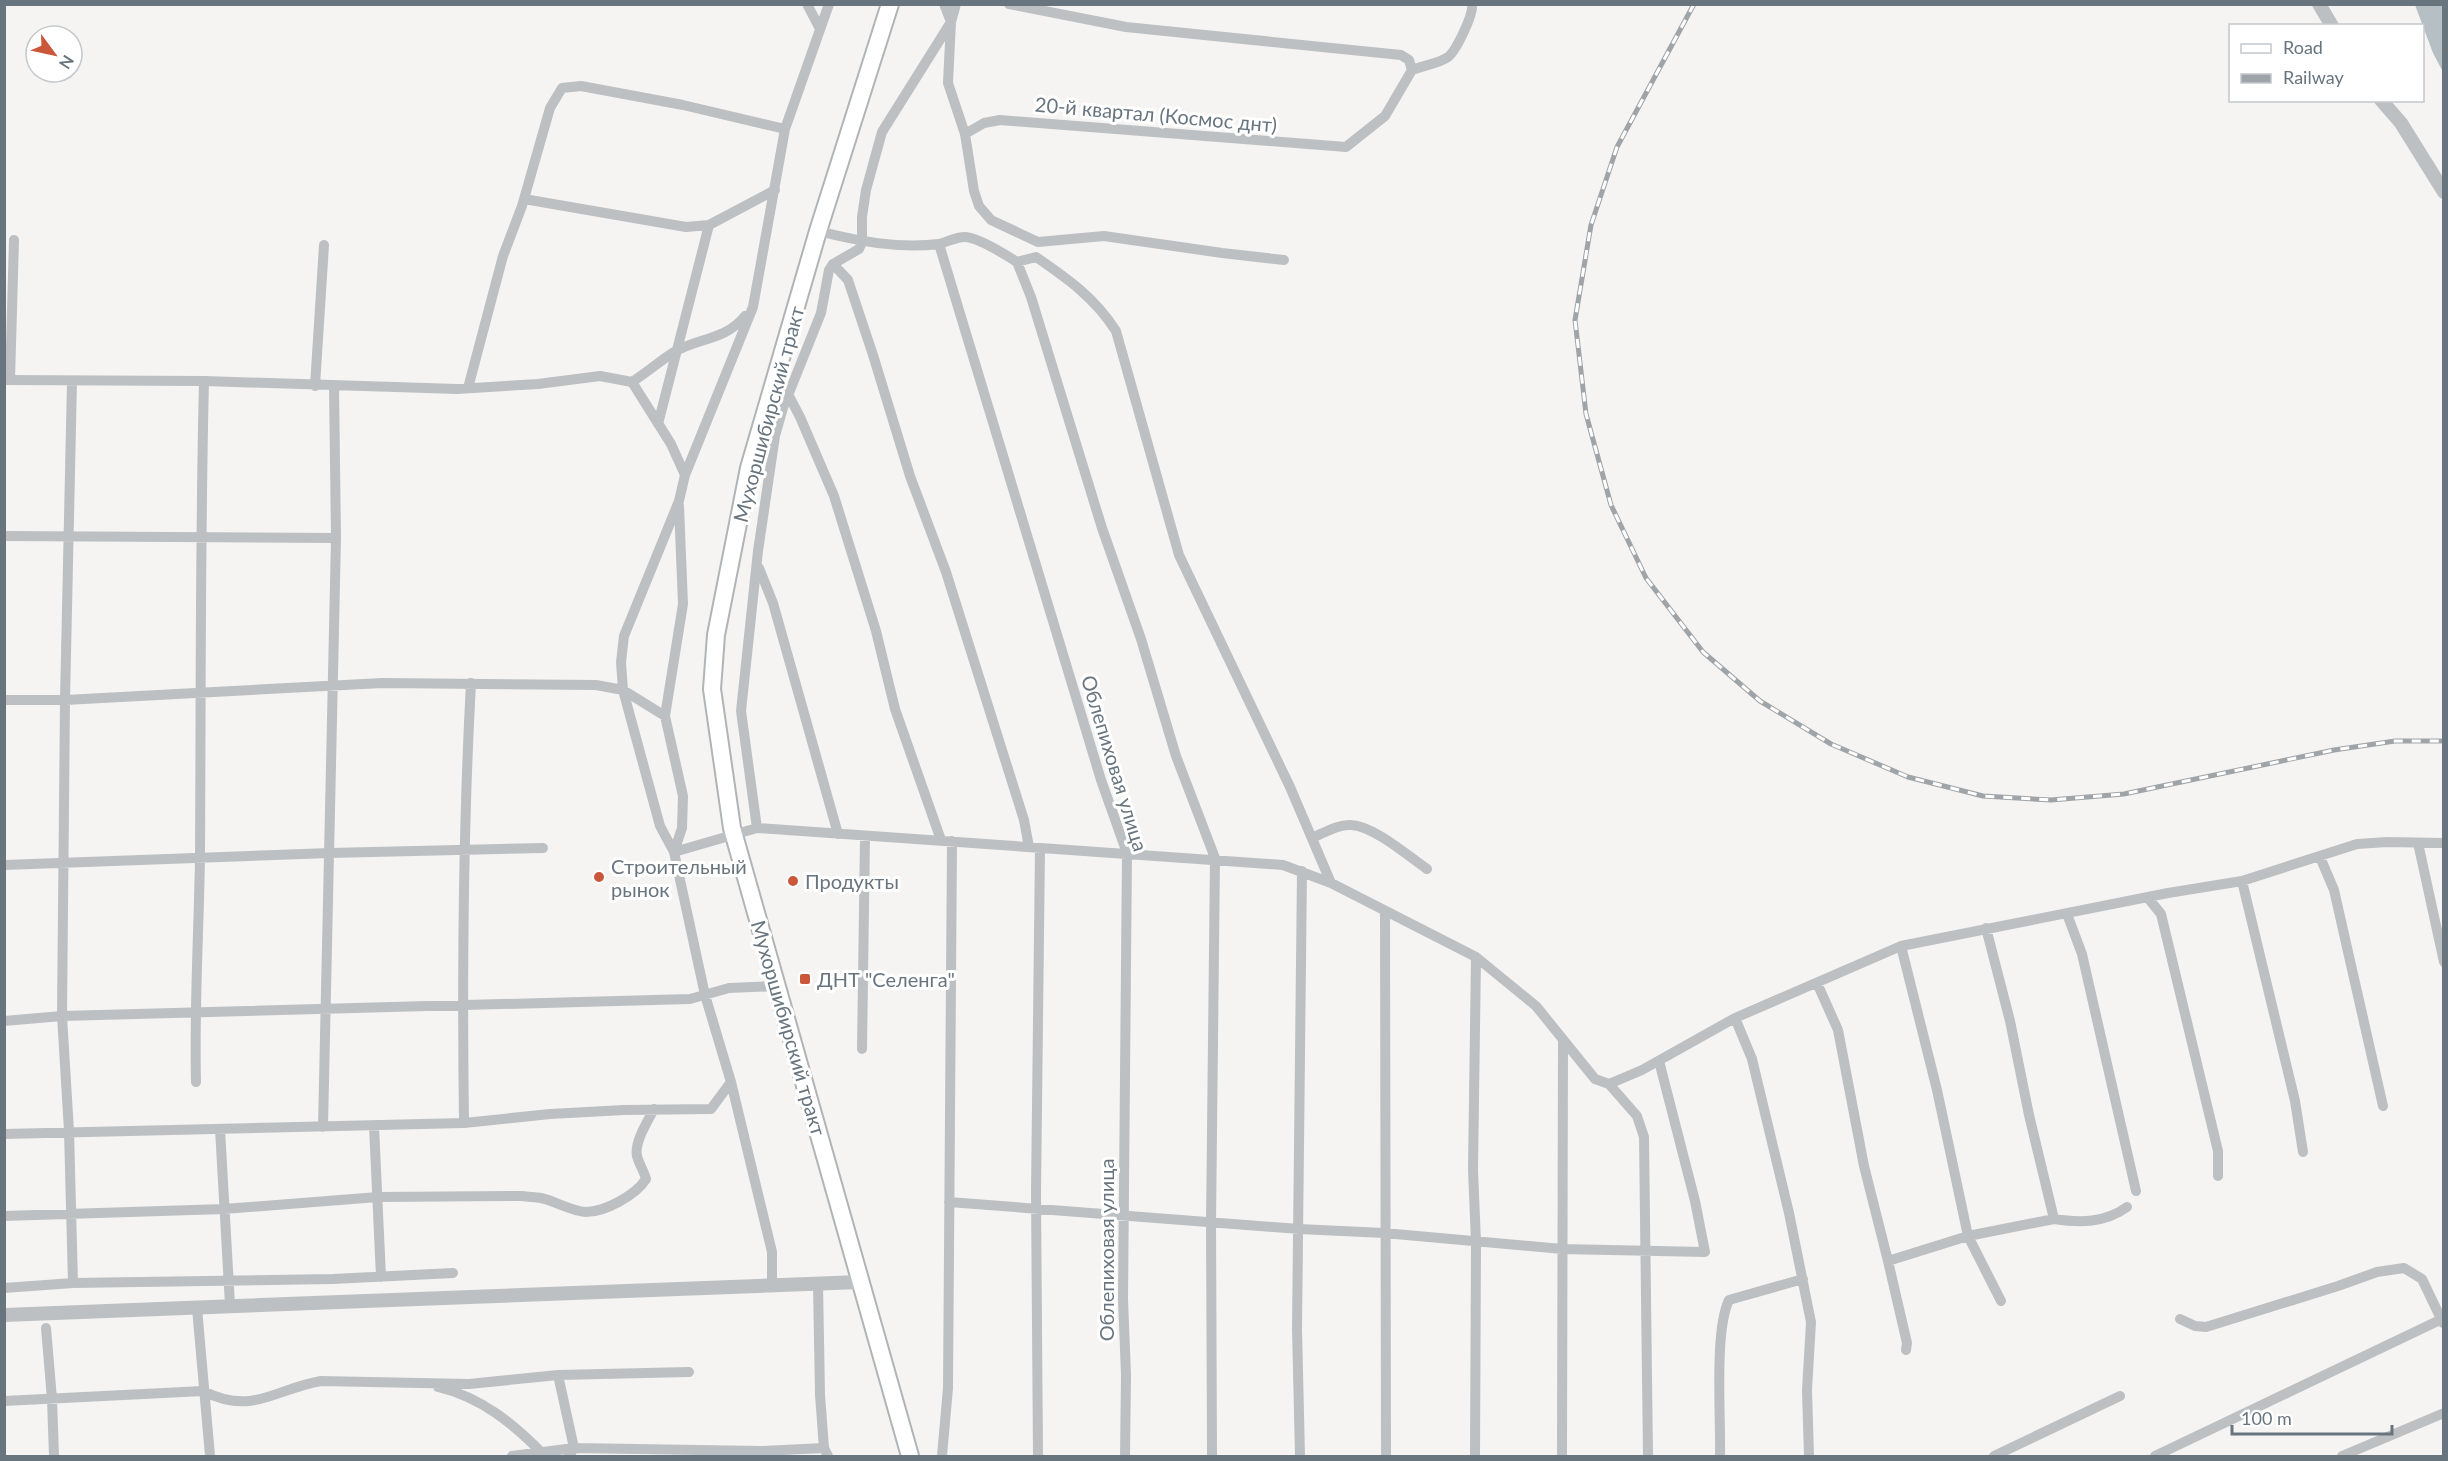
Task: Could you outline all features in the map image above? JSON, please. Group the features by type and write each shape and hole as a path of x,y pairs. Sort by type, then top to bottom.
{"main road":[{"name":"Мухоршибирский тракт","path":"890,4 818,231 749,468 716,635 712,689 734,835 910,1456"}],"street":[{"path":"807,4 820,29"},
{"path":"772,1284 772,1252 731,1082 705,995 674,852 660,826 622,690 621,662 624,636 679,501 685,475 753,307 785,129 829,4"},
{"path":"944,4 951,22"},
{"path":"956,4 951,22 948,83 965,134 974,191 979,206 992,220 1038,242 1104,236 1284,260"},
{"path":"1010,4 1126,27 1401,55 1409,60 1412,70 1449,56 1463,33 1473,9 1472,4"},
{"path":"2319,4 2331,24"},
{"path":"757,828 741,711 762,517 775,436 820,313 826,278 833,264 859,249 862,242 862,218 866,190 882,132 951,22"},
{"name":"20-й квартал (Космос днт)","path":"965,134 984,123 1000,120 1346,147 1385,116 1412,70"},
{"path":"468,388 503,256 524,199 550,108 562,88 581,86 683,105 785,129"},
{"path":"2383,102 2401,123 2444,192"},
{"path":"524,199 686,227 710,225 775,190"},
{"path":"658,424 710,225"},
{"path":"818,231 882,245 939,244 966,237 1001,252 1017,262 1031,297 1102,528 1141,639 1176,756 1215,858 1211,1222 1212,1456"},
{"path":"14,240 7,380 204,381 315,386 468,388 538,384 600,376 632,382 675,352 723,334 738,325 753,307"},
{"path":"1036,257 1038,242"},
{"name":"Облепиховая улица","path":"939,244 1101,780 1127,853 1125,1456"},
{"path":"315,386 324,245"},
{"path":"1017,262 1036,257"},
{"path":"1036,257 1087,295 1102,310 1116,331 1179,555 1290,787 1331,883"},
{"path":"833,264 848,280 870,344 910,476 945,572 1024,820 1029,847"},
{"path":"72,381 65,700 62,1016 69,1131 73,1283"},
{"path":"196,1082 194,1012 200,857 200,536 204,381"},
{"path":"632,382 671,444 685,475"},
{"path":"323,1126 336,538 333,386"},
{"path":"773,388 789,396 834,496 876,631 895,709 941,840"},
{"path":"674,852 682,828 683,796 665,716 683,604 679,501"},
{"path":"4,536 336,538"},
{"path":"758,564 773,603 838,834"},
{"path":"464,1123 462,1004 466,766 471,683"},
{"path":"4,700 65,700 333,684 596,685 622,690 665,716"},
{"path":"1312,838 1337,827 1351,824 1364,828 1427,869"},
{"path":"674,852 757,828 865,837 1215,858 1283,865 1302,870 1331,883 1476,957 1536,1006 1595,1079 1609,1084 1638,1116 1644,1137 1648,1456"},
{"path":"862,1049 865,837"},
{"path":"942,1456 948,1388 952,841"},
{"path":"2418,843 2444,962"},
{"path":"1609,1084 1659,1062 1735,1018 1901,946 2242,881 2357,844 2444,843"},
{"path":"4,865 200,857 543,848"},
{"path":"1038,1456 1036,1208 1040,848"},
{"path":"2320,857 2334,890 2383,1106"},
{"path":"1300,1456 1297,1329 1302,870"},
{"path":"2242,881 2295,1101 2303,1152"},
{"path":"2148,898 2161,914 2218,1151 2218,1176"},
{"path":"1385,911 1386,1456"},
{"path":"2067,914 2087,973 2136,1191"},
{"path":"1986,928 2010,1020 2029,1115 2054,1219"},
{"path":"1901,946 1937,1090 1968,1236 2001,1301"},
{"path":"1474,1456 1476,1242 1473,1170 1476,957"},
{"path":"1817,983 1838,1030 1864,1166 1907,1343 1906,1350"},
{"path":"4,1021 62,1016 690,999 729,988 777,986"},
{"path":"1735,1018 1752,1059 1811,1322 1807,1390 1809,1456"},
{"path":"1562,1456 1563,1041"},
{"path":"949,1203 1299,1229 1384,1233 1562,1249 1705,1252 1659,1062"},
{"path":"4,1134 464,1123 550,1114 711,1108 731,1082"},
{"path":"4,1216 224,1209 378,1197 522,1196 540,1198 586,1212 610,1205 632,1195 641,1188 646,1179 637,1155 639,1143 654,1109"},
{"path":"374,1126 381,1277"},
{"path":"220,1129 230,1305"},
{"path":"1888,1261 1968,1236 2054,1219 2080,1223 2115,1216 2127,1208"},
{"path":"2155,1456 2443,1322 2422,1279 2404,1268 2377,1272 2206,1327 2195,1326 2180,1319"},
{"path":"4,1288 73,1283 228,1282 453,1273"},
{"path":"1720,1456 1721,1347 1724,1311 1730,1300 1742,1294 1803,1279"},
{"path":"4,1315 860,1282"},
{"path":"512,1456 571,1452 826,1452 820,1395 818,1284"},
{"path":"196,1308 210,1456"},
{"path":"46,1328 54,1456"},
{"path":"4,1401 203,1392 232,1403 253,1401 300,1384 321,1381 469,1384 558,1375 689,1372"},
{"path":"558,1375 571,1452"},
{"path":"418,1382 456,1391 482,1402 503,1417 544,1454"},
{"path":"1994,1456 2120,1396"},
{"path":"2342,1456 2444,1413"}],"shaded area":[{"path":"2415,5 2443,5 2443,72 2433,53 2424,24"}],"railway":[{"path":"1694,4 1617,147 1591,225 1575,320 1586,414 1611,505 1646,578 1703,652 1760,701 1831,744 1908,777 1983,796 2051,800 2124,794 2334,750 2395,741 2444,741"}],"place":[{"name":"Строительный рынок","path":"599,877"},
{"name":"Продукты","path":"793,881"},
{"name":"ДНТ \"Селенга\"","path":"805,979"}]}
